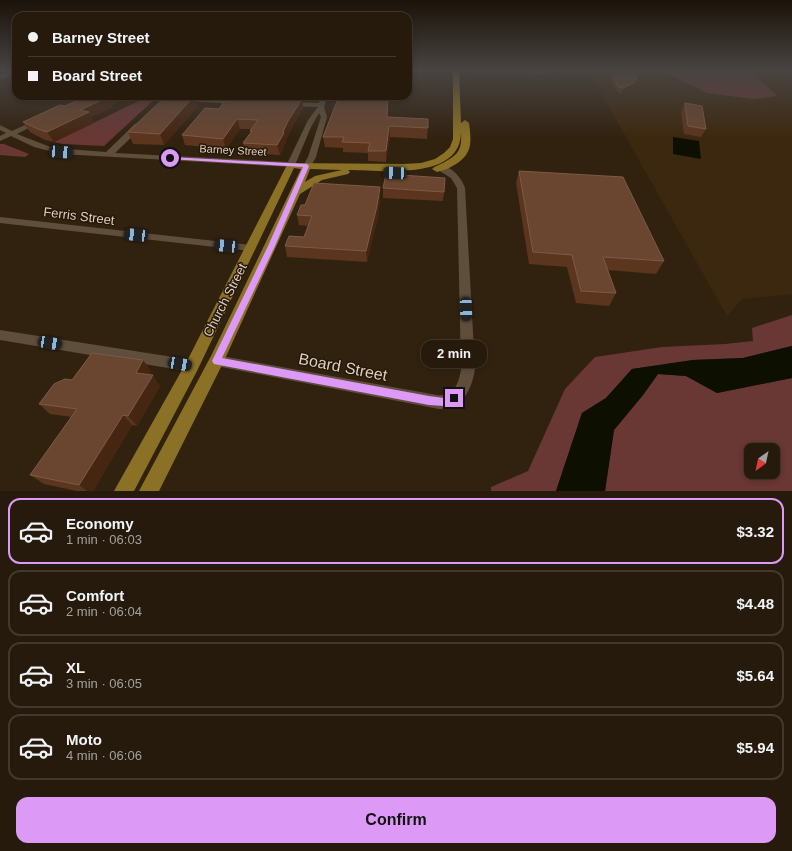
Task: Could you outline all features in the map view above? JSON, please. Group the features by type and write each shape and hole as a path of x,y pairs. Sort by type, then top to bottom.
{"main road":[{"path":"437,165 454,148 457,139 456,93"},
{"path":"295,192 319,178 336,174 352,172 424,172 437,165 462,156 466,148 464,93"},
{"name":"Barney Street","path":"291,164 307,166 402,167 437,165"},
{"name":"Church Street","path":"124,491 192,366 291,164"},
{"name":"Church Street","path":"148,491 216,361 271,246 307,166"}],"street":[{"path":"197,100 242,102"},
{"name":"Church Street","path":"291,164 313,116 321,106 323,100"},
{"path":"279,104 321,106"},
{"name":"Church Street","path":"307,166 312,157 324,117 321,106"},
{"path":"0,138 44,119"},
{"path":"108,155 145,119"},
{"name":"Barney Street","path":"0,127 32,145 44,149 108,155 291,164"},
{"name":"Board Street","path":"216,361 444,402 454,398 462,392 467,379 468,369 461,188 457,179 437,165"},
{"name":"Ferris Street","path":"0,220 251,248"},
{"path":"0,335 192,366"}],"shaded area":[{"path":"601,93 792,93 792,294 742,299 727,316"},
{"path":"707,93 774,93 777,96 753,99"},
{"path":"141,100 154,100 104,146 62,144 54,142"},
{"path":"673,137 699,141 701,159 673,154"},
{"path":"0,144 4,144 29,154 25,157 0,155"},
{"path":"792,315 792,346 743,358 693,360 632,369 606,398 582,413 556,491 491,491 491,487 528,471 565,389 595,357 662,347 753,341 752,328"},
{"path":"792,346 792,378 717,393 686,376 658,374 614,430 605,491 556,491 582,413 606,398 632,369 693,360 743,358"},
{"path":"658,374 686,376 717,393 792,378 792,491 605,491 614,430"}],"building":[{"path":"78,100 102,100 80,110 89,112 47,132 23,122 60,105 65,106"},
{"path":"162,100 190,100 160,134 128,132"},
{"path":"225,100 301,100 288,121 283,132 284,133 277,145 243,143 258,120 237,119 223,139 182,135 205,108 219,109"},
{"path":"337,100 388,100 387,117 428,119 428,128 389,126 386,151 368,151 370,143 342,142 344,137 323,137"},
{"path":"685,103 702,106 706,129 688,126"},
{"path":"519,171 623,177 664,261 603,257 616,293 581,291 572,255 533,252"},
{"path":"386,174 445,178 444,192 383,188"},
{"path":"314,183 380,187 366,251 285,246 289,236 304,237 312,216 297,215 301,205 305,205"},
{"path":"92,353 143,360 136,373 153,375 128,416 123,415 79,485 30,475 77,409 39,404 54,384 65,379 72,380"}],"route":[{"path":"170,158 307,166 271,246 216,361 429,400 444,402 454,398"}]}
